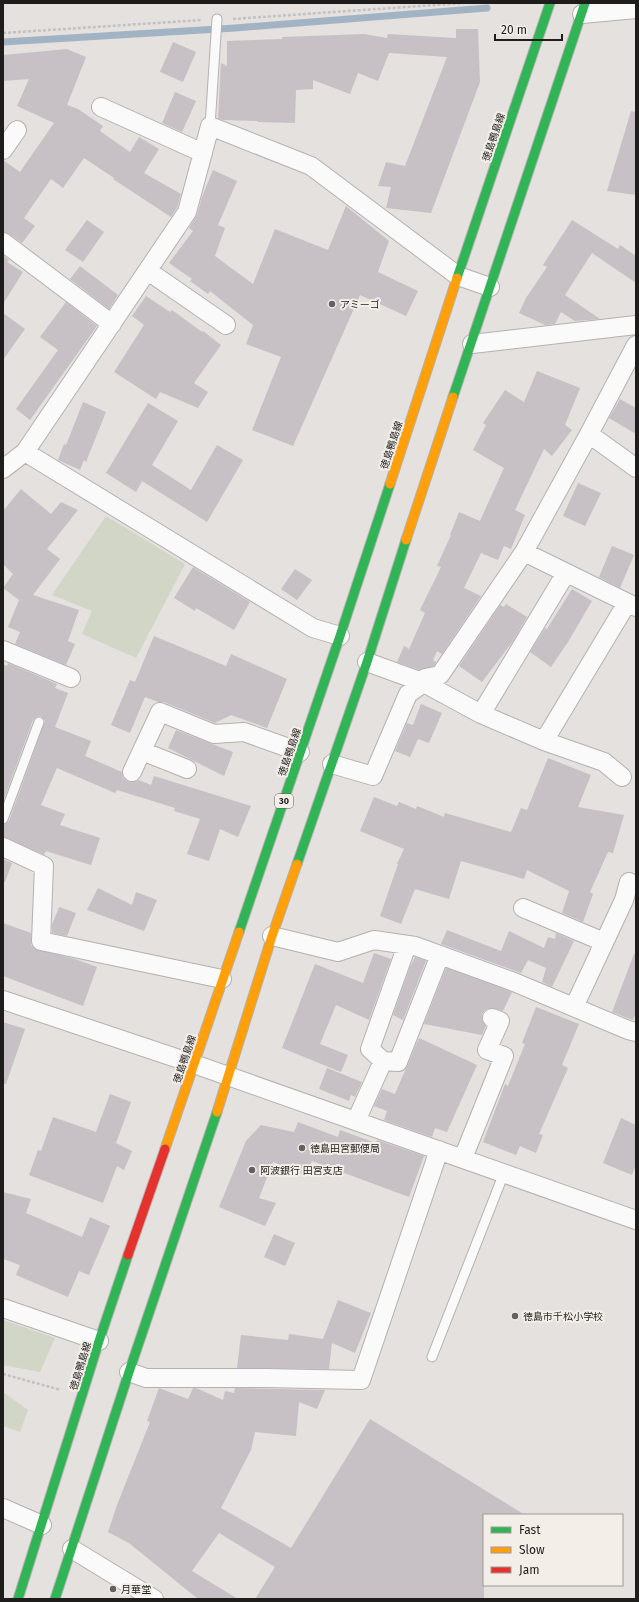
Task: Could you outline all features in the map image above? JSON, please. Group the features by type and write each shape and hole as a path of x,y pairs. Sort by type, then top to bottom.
{"main road":[{"name":"徳島鴨島線","path":"18,1599 99,1341 340,636 458,276 550,3"},
{"path":"55,1599 129,1372 229,1077 272,936 367,662 583,9"}],"street":[{"path":"583,9 636,9"},
{"path":"101,107 203,153"},
{"path":"3,469 25,452 187,212 210,126 311,166 458,276 490,287"},
{"path":"3,150 17,130"},
{"path":"3,242 112,324"},
{"path":"148,271 226,325"},
{"path":"472,344 636,325"},
{"path":"332,764 373,776 408,694 425,678 440,675 524,552 636,345"},
{"path":"589,434 636,468"},
{"path":"25,452 313,628 340,636"},
{"path":"524,552 632,605 544,741"},
{"path":"481,714 566,573"},
{"path":"3,650 71,678"},
{"path":"367,662 422,682 481,714 544,741 604,762 622,777"},
{"path":"132,772 160,712 214,734 244,732 300,752"},
{"path":"142,751 187,769"},
{"path":"3,847 44,866 41,941 222,979"},
{"path":"574,1007 604,942 630,902 629,882"},
{"path":"523,908 604,942"},
{"path":"272,936 338,952 374,940 415,946 514,982 636,1032"},
{"path":"407,945 370,1049 383,1061 398,1062 440,955"},
{"path":"3,1000 194,1064 636,1220"},
{"path":"463,1158 504,1056 487,1050 500,1021 492,1018"},
{"path":"356,1121 383,1061"},
{"path":"129,1372 146,1378 361,1380 439,1150"},
{"path":"3,1308 99,1341"},
{"path":"3,1508 42,1525"},
{"path":"72,1549 154,1599"}],"lane":[{"path":"210,126 217,20"},
{"path":"3,819 39,722"},
{"path":"432,1357 504,1173"}],"path":[{"path":"3,1374 52,1387 82,1398"}],"green space":[{"path":"106,516 185,564 136,658 82,634 92,611 52,595"},
{"path":"3,1320 55,1338 40,1372 3,1365"},
{"path":"3,1392 28,1410 20,1432 3,1426"}],"building":[{"path":"456,29 478,29 480,82 431,213 386,208 391,187 378,186 386,162 405,166 447,57 389,53 378,81 358,73 350,94 313,80 313,89 296,90 295,123 223,120 218,118 221,63 227,66 227,41 364,34 387,38 388,34 456,38"},
{"path":"173,42 196,52 183,82 160,72"},
{"path":"67,49 86,57 67,105 78,109 103,126 100,131 130,152 139,137 159,149 144,173 181,194 177,208 171,217 84,158 63,188 51,179 24,218 35,226 22,243 9,234 3,232 3,160 20,172 54,123 17,106 29,79 3,81 3,55"},
{"path":"175,92 196,101 182,132 162,123"},
{"path":"631,111 636,112 636,195 607,191"},
{"path":"213,170 237,181 218,225 225,228 215,256 253,284 275,229 328,250 346,206 389,241 378,272 418,291 406,316 360,295 293,446 252,430 281,357 246,344 253,325 210,291 208,294 190,281 192,279 169,263 193,231 189,228 197,215 202,197"},
{"path":"87,220 104,232 83,262 65,250"},
{"path":"572,220 618,249 620,245 636,256 636,283 592,253 565,295 600,319 575,321 561,312 555,324 545,325 519,313 526,298 547,267 543,265"},
{"path":"3,255 9,260 7,262 23,272 3,304"},
{"path":"80,266 118,295 109,309 70,279"},
{"path":"146,296 170,312 172,310 221,345 194,383 208,392 198,408 160,392 156,399 114,372 144,325 132,316"},
{"path":"66,302 97,326 30,420 16,409 58,350 40,337"},
{"path":"3,313 25,329 3,360"},
{"path":"537,371 580,388 565,425 572,430 552,456 544,449 515,510 525,515 511,549 504,546 498,560 481,553 464,588 481,596 442,654 437,651 433,660 436,662 434,666 419,670 397,662 404,646 409,649 425,613 420,610 441,567 437,566 451,535 459,512 480,521 504,468 473,450 486,425 483,423 505,390 524,402"},
{"path":"620,399 636,408 636,434 609,418"},
{"path":"83,402 106,412 86,462 84,460 80,470 58,460 64,444 66,445"},
{"path":"148,403 178,421 152,465 191,490 217,445 243,460 207,522 142,481 136,492 106,473"},
{"path":"578,483 601,493 585,526 563,516"},
{"path":"21,489 51,514 61,502 78,510 47,549 60,559 33,595 79,610 68,641 75,644 66,665 15,644 20,632 8,627 19,600 3,588 13,574 3,564 3,511"},
{"path":"612,546 634,555 620,588 599,577"},
{"path":"193,567 250,602 234,630 196,608 195,611 174,598"},
{"path":"295,569 312,580 297,600 281,589"},
{"path":"572,589 592,601 568,642 551,667 530,652 545,628 547,629"},
{"path":"506,604 527,617 513,641 482,682 459,666 500,605 504,607"},
{"path":"154,636 226,666 231,654 287,679 267,728 231,715 215,723 164,702 158,702 145,697 130,733 111,725 130,680 135,682"},
{"path":"8,663 57,684 55,688 68,693 55,727 91,741 85,756 122,772 123,778 127,781 133,782 139,780 151,785 154,776 251,806 238,837 220,829 209,861 187,854 200,819 174,811 175,808 117,790 115,793 57,768 41,805 65,814 60,825 100,838 91,865 46,851 44,855 3,837 3,825 9,821 45,721 41,716 36,717 33,720 3,802 3,664 7,666"},
{"path":"421,704 442,713 429,743 418,739 410,757 395,751 407,723 413,725"},
{"path":"176,730 233,752 224,776 168,748"},
{"path":"548,758 591,775 578,807 624,815 613,853 608,852 590,892 593,894 583,922 562,913 569,891 527,870 524,879 461,861 449,899 415,889 401,924 380,916 397,864 404,849 360,831 374,797 397,806 399,802 416,809 417,806 444,817 445,813 511,832 521,808 527,810"},
{"path":"3,859 12,863 5,882 3,882"},
{"path":"98,888 132,905 136,892 157,900 144,931 87,910"},
{"path":"59,907 76,913 67,936 52,933 52,925"},
{"path":"3,923 31,933 31,945 35,949 75,959 97,967 83,1006 3,976"},
{"path":"447,930 501,951 509,931 544,948 548,937 555,939 556,933 574,941 552,987 542,982 546,968 528,960 521,973 441,944"},
{"path":"374,953 391,959 369,1020 336,1005 320,1044 348,1055 341,1072 282,1048 315,964 363,983"},
{"path":"634,954 636,954 636,1013 633,1020 612,1012"},
{"path":"415,957 426,961 403,1020 393,1015"},
{"path":"446,968 512,992 503,1011 491,1008 482,1014 482,1020 486,1026 482,1035 424,1024"},
{"path":"536,1007 579,1024 562,1065 568,1068 539,1134 543,1135 536,1153 520,1146 516,1155 483,1142 505,1084 508,1086 525,1044 522,1043"},
{"path":"3,1022 25,1029 6,1084 3,1083"},
{"path":"419,1038 477,1065 447,1132 435,1128 432,1137 384,1120 387,1111 374,1106 382,1089 395,1094"},
{"path":"327,1068 362,1082 355,1097 351,1095 349,1101 319,1089"},
{"path":"110,1094 131,1102 116,1143 132,1151 124,1170 117,1166 103,1203 29,1175 38,1150 41,1151 53,1117 96,1132"},
{"path":"621,1118 636,1125 636,1165 632,1175 603,1163"},
{"path":"298,1122 338,1137 340,1130 376,1143 377,1140 424,1156 409,1197 312,1161 306,1175 273,1162 259,1198 276,1203 265,1226 219,1207 246,1141 261,1125 294,1132"},
{"path":"3,1192 31,1199 26,1213 82,1237 90,1217 110,1226 89,1275 79,1271 68,1297 16,1275 20,1265 3,1259"},
{"path":"274,1234 295,1243 285,1266 264,1257"},
{"path":"338,1300 371,1313 355,1353 332,1343 329,1369 237,1368 241,1335 288,1340 289,1334 323,1339"},
{"path":"159,1388 188,1399 193,1388 196,1388 223,1400 225,1391 234,1393 235,1388 325,1390 317,1409 299,1402 296,1436 255,1432 251,1450 221,1508 291,1548 370,1419 523,1514 483,1514 484,1599 255,1599 275,1567 219,1533 192,1571 238,1599 198,1599 129,1543 108,1532 117,1505 150,1422 147,1421"}],"waterway":[{"path":"3,42 235,28 487,8"}],"traffic: fast":[{"path":"457,278 550,3"},
{"path":"453,397 585,3"},
{"path":"239,932 390,484"},
{"path":"297,864 367,662 406,540"},
{"path":"55,1599 129,1372 217,1112"},
{"path":"18,1599 99,1341 128,1255"}],"traffic: slow":[{"path":"390,484 457,278"},
{"path":"406,540 453,397"},
{"path":"217,1112 272,936 297,864"},
{"path":"165,1149 239,932"}],"traffic: jam":[{"path":"128,1255 165,1149"}],"place":[{"name":"アミーゴ","path":"332,304"},
{"name":"徳島田宮郵便局","path":"302,1148"},
{"name":"阿波銀行 田宮支店","path":"252,1170"},
{"name":"徳島市千松小学校","path":"515,1316"},
{"name":"月華堂","path":"113,1589"}]}
